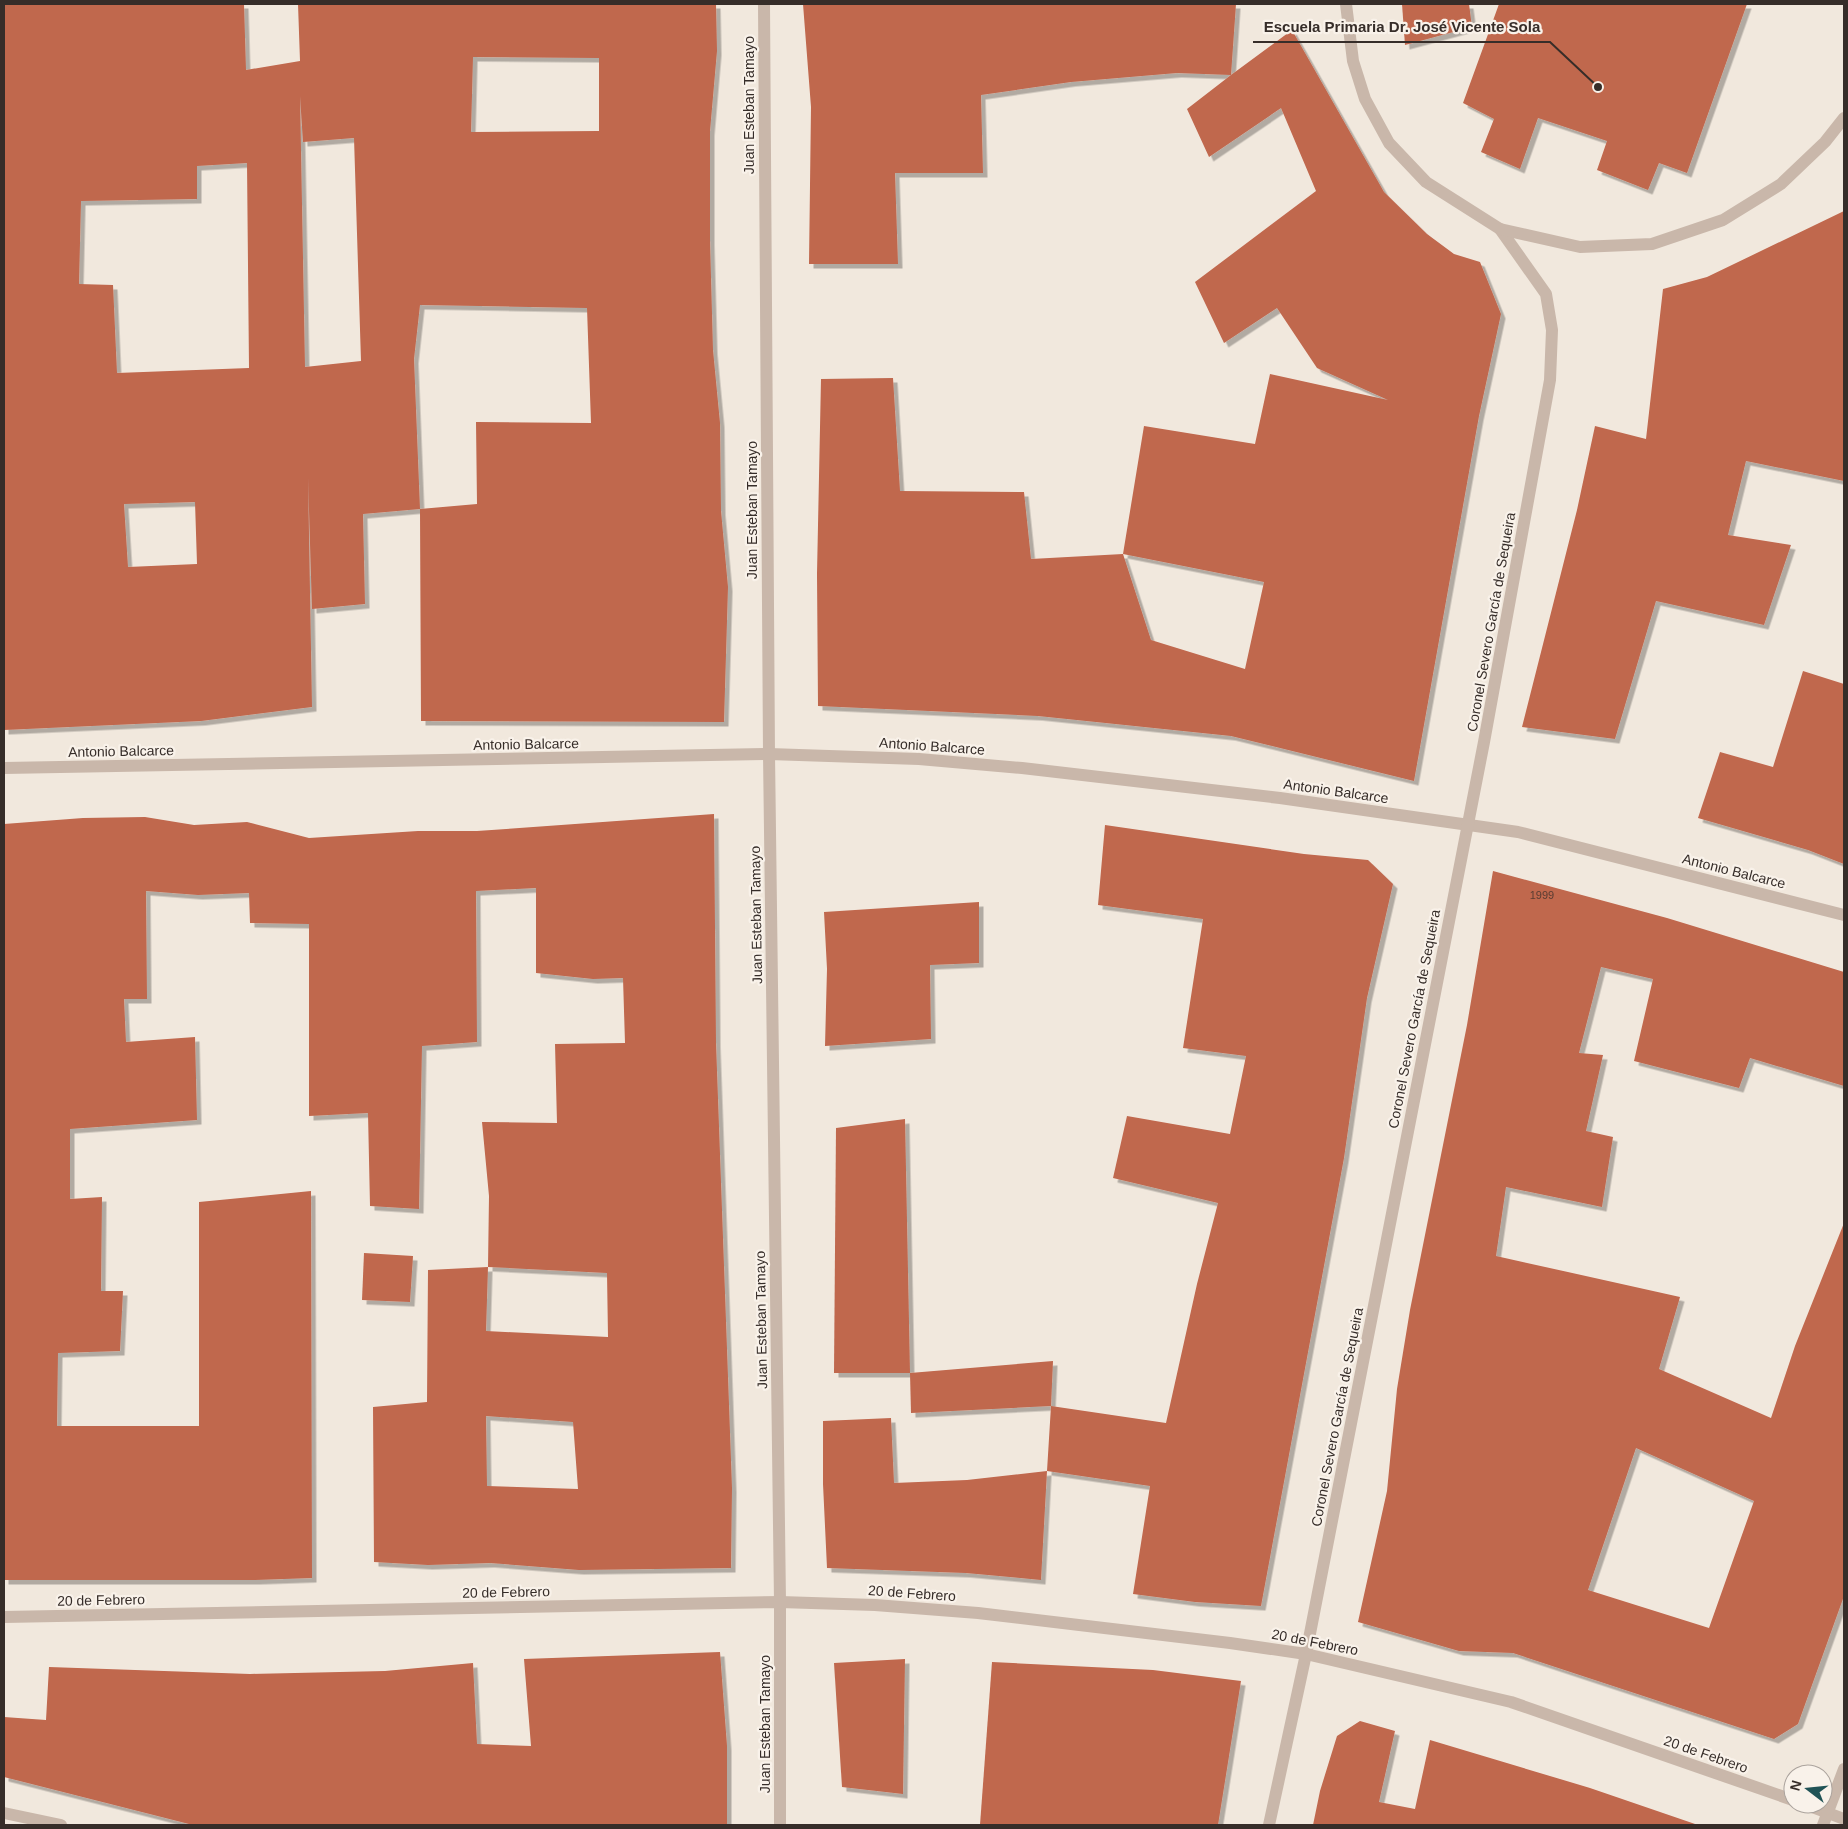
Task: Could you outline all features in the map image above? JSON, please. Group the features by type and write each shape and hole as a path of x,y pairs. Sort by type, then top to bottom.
{"street":[{"name":"Juan Esteban Tamayo","path":"764,4 769,754 780,1602 780,1825"},
{"path":"1346,4 1353,61 1365,99 1389,143 1426,182 1500,229 1580,247 1652,244 1723,220 1781,184 1825,142 1844,118"},
{"name":"Coronel Severo García de Sequeira","path":"1269,1825 1306,1654 1484,742 1550,380 1552,330 1546,294 1500,229"},
{"name":"Antonio Balcarce","path":"4,768 769,754 919,759 1022,768 1280,798 1518,832 1844,915"},
{"name":"20 de Febrero","path":"4,1617 780,1602 874,1605 978,1613 1306,1654 1511,1702 1783,1797"},
{"path":"1833,1799 1844,1769"},
{"path":"4,1814 60,1825"}],"building":[{"path":"4,4 244,4 246,70 300,61 298,4 716,4 717,51 710,131 710,241 713,350 720,423 721,511 728,587 724,722 421,721 420,509 363,514 365,604 312,609 308,477 312,707 201,721 4,730","holes":["473,57 599,58 599,131 471,132","300,96 303,142 354,138 361,361 305,367","247,163 249,368 117,373 113,285 79,284 81,201 197,199 197,166","420,305 587,308 591,423 476,422 477,504 420,509 414,359","195,502 197,564 128,567 124,504"]},
{"path":"803,4 1236,4 1231,75 1177,73 1071,82 981,95 983,173 895,173 898,264 809,264 811,107"},
{"path":"1402,4 1469,4 1472,27 1405,45"},
{"path":"1499,4 1747,4 1687,173 1659,163 1648,190 1597,170 1607,141 1538,118 1520,169 1481,152 1494,119 1463,103"},
{"path":"1292,30 1384,192 1427,234 1454,254 1480,262 1501,314 1479,416 1414,781 1231,736 1038,716 818,706 817,574 821,379 893,378 900,491 1024,492 1031,559 1123,554 1144,426 1255,444 1270,374 1388,400 1317,368 1277,308 1224,343 1195,282 1316,191 1281,108 1209,157 1187,109","holes":["1123,554 1264,582 1245,669 1151,640"]},
{"path":"1844,211 1844,481 1746,461 1728,535 1791,545 1764,625 1656,601 1615,739 1522,727 1577,510 1595,426 1646,439 1663,289 1707,277"},
{"path":"1803,671 1844,684 1844,864 1808,850 1698,818 1720,752 1773,767"},
{"path":"714,814 716,1043 732,1488 731,1568 579,1570 490,1563 428,1565 374,1562 373,1407 427,1402 428,1270 488,1267 489,1196 482,1122 557,1123 555,1044 625,1043 623,978 593,979 536,973 536,888 476,891 477,1042 422,1046 419,1209 370,1206 368,1113 309,1116 309,924 250,923 249,893 198,895 146,891 147,999 124,999 126,1042 195,1037 197,1120 70,1129 70,1199 102,1197 101,1291 123,1291 120,1351 58,1353 57,1426 199,1426 199,1202 311,1191 312,1578 255,1580 4,1580 4,824 83,818 145,817 194,825 247,822 309,838 418,831 477,831","holes":["488,1267 607,1273 608,1337 486,1331","486,1416 573,1422 578,1489 487,1486"]},
{"path":"1105,825 1304,854 1368,860 1393,884 1367,998 1344,1158 1261,1606 1195,1602 1133,1594 1150,1486 1047,1471 1051,1406 1166,1423 1197,1284 1218,1203 1113,1178 1127,1116 1230,1134 1246,1056 1183,1048 1203,919 1098,905"},
{"path":"1493,871 1667,918 1844,972 1844,1086 1750,1058 1739,1088 1634,1061 1653,979 1601,967 1579,1053 1603,1055 1586,1131 1613,1137 1602,1207 1506,1187 1496,1256 1680,1297 1659,1369 1771,1418 1795,1346 1844,1223 1844,1596 1798,1724 1774,1739 1513,1653 1459,1651 1358,1622 1387,1491 1397,1389 1410,1310 1467,1025","holes":["1636,1448 1754,1501 1709,1628 1588,1590"]},
{"path":"979,902 979,963 930,965 931,1039 825,1046 827,969 824,912"},
{"path":"905,1119 910,1373 834,1373 836,1128"},
{"path":"364,1253 413,1256 410,1302 362,1300"},
{"path":"1053,1361 1051,1406 911,1413 910,1373"},
{"path":"891,1418 894,1483 967,1480 1047,1471 1041,1580 966,1573 827,1568 823,1484 823,1421"},
{"path":"720,1652 727,1746 727,1825 193,1825 4,1777 4,1717 46,1720 49,1667 250,1674 385,1671 473,1663 477,1744 531,1746 524,1659"},
{"path":"905,1659 903,1794 842,1787 834,1663"},
{"path":"992,1662 1153,1670 1241,1681 1218,1825 980,1825"},
{"path":"1360,1721 1395,1731 1379,1802 1415,1809 1430,1740 1590,1788 1698,1825 1313,1825 1320,1791 1337,1736"}],"place":[{"name":"Escuela Primaria Dr. José Vicente Sola","path":"1598,87"}]}
